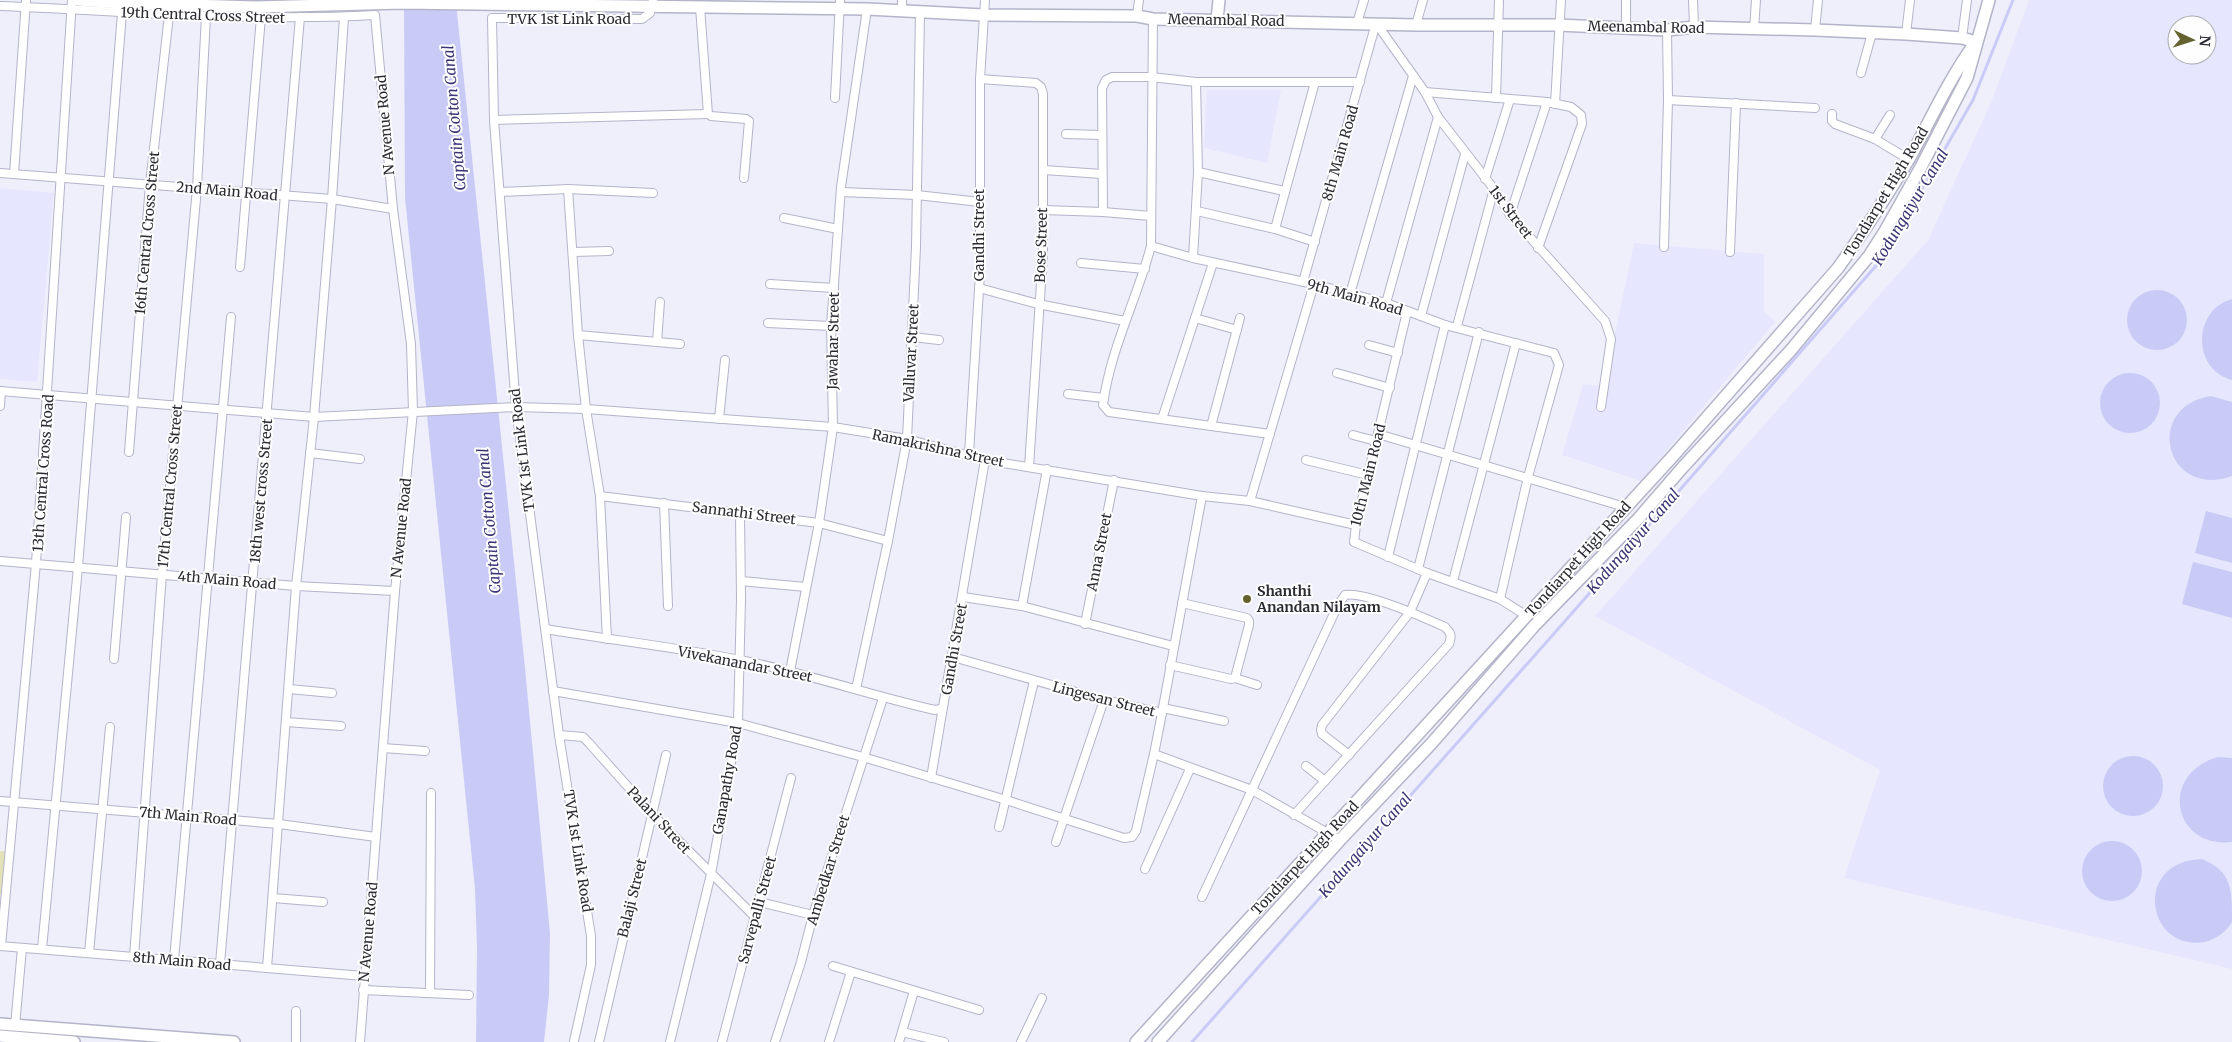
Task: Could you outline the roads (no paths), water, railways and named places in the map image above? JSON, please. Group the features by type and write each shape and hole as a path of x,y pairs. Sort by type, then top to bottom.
{"main road":[{"name":"Meenambal Road","path":"78,0 122,6 171,6 187,10 402,4 551,3 652,4 700,7 754,4 840,5 867,9 902,6 920,12 983,15 1137,16 1153,19 1376,24 1558,25 1667,30 1694,27 1815,30 1962,38 1976,42"},
{"path":"1217,20 1219,0"},
{"name":"Tondiarpet High Road","path":"1158,1042 1340,840 1431,744 1536,626 1638,519 1683,467 1791,350 1864,262 1885,231 1962,86 1972,61 1989,0"},
{"name":"Tondiarpet High Road","path":"1136,1042 1673,456 1838,268 1861,236 1908,159 1955,71 1976,42"},
{"path":"0,1024 234,1042"},
{"path":"1,1038 74,1042"}],"street":[{"name":"13th Central Cross Road","path":"1,946 36,563 72,0"},
{"name":"Gandhi Street","path":"969,454 979,288 980,79 984,0"},
{"path":"1137,16 1139,0"},
{"path":"1357,23 1364,0"},
{"path":"1416,24 1423,0"},
{"path":"1496,98 1499,0"},
{"path":"1510,215 1551,103 1561,0"},
{"path":"1626,0 1626,29"},
{"path":"1693,0 1694,27"},
{"path":"1754,28 1756,0"},
{"path":"1815,30 1818,0"},
{"path":"1906,34 1910,0"},
{"path":"1962,38 1967,0"},
{"name":"19th Central Cross Street","path":"0,6 26,4 71,10 122,6"},
{"path":"14,174 26,4"},
{"name":"TVK 1st Link Road","path":"574,1041 591,965 591,936 559,735 516,407 494,120 492,18 642,19 650,13 652,4"},
{"path":"835,98 840,5"},
{"path":"42,949 78,567 122,6"},
{"name":"16th Central Cross Street","path":"129,452 150,184 171,6"},
{"path":"700,7 708,114"},
{"name":"Jawahar Street","path":"790,671 818,523 833,427 830,326 841,192 867,9"},
{"name":"19th Central Cross Street","path":"187,10 206,16 300,18 375,16"},
{"name":"Valluvar Street","path":"856,689 888,541 907,439 917,195 920,12"},
{"name":"17th Central Cross Street","path":"134,957 162,574 198,188 206,16"},
{"name":"N Avenue Road","path":"360,1042 395,591 413,411 411,344 393,209 375,16"},
{"path":"240,266 261,17"},
{"path":"267,968 296,586 314,417 332,199 344,17"},
{"name":"18th west cross Street","path":"220,964 300,18"},
{"path":"1153,19 1151,246 1145,270 1125,321 1102,405 1109,412 1270,434"},
{"name":"1st Street","path":"1376,24 1425,92 1438,117 1494,189 1510,215 1605,321 1611,340 1601,407"},
{"name":"8th Main Road","path":"1303,282 1376,24"},
{"path":"1664,247 1668,100 1667,30"},
{"path":"1861,73 1872,34"},
{"path":"1350,294 1413,76"},
{"path":"1103,212 1102,88 1106,80 1112,77 1151,77 1196,82 1360,82"},
{"name":"Bose Street","path":"980,79 1036,83 1042,88 1044,170 1043,253 1038,304 1029,467"},
{"path":"1193,258 1198,172 1196,82"},
{"path":"1275,229 1315,82"},
{"path":"1425,92 1551,103 1571,106 1581,115 1582,124 1538,248"},
{"path":"1486,179 1510,99"},
{"path":"1668,100 1815,108"},
{"path":"1730,252 1736,103"},
{"path":"494,120 708,114 711,116 746,119 748,121 744,178"},
{"path":"1832,114 1832,121 1835,124 1875,138 1908,159"},
{"path":"1875,138 1890,115"},
{"path":"1386,303 1438,117"},
{"path":"1066,134 1102,135"},
{"path":"1421,316 1465,154"},
{"path":"1044,170 1102,174"},
{"path":"1198,172 1284,192"},
{"name":"2nd Main Road","path":"0,173 332,199 393,209"},
{"path":"568,189 578,335 586,410 600,496 607,639"},
{"path":"500,192 568,189 653,193"},
{"path":"1457,326 1494,189"},
{"path":"841,192 917,195 980,202"},
{"path":"1043,210 1151,216"},
{"path":"1197,211 1275,229 1315,242"},
{"path":"784,218 838,229"},
{"name":"9th Main Road","path":"1151,246 1212,263 1314,284 1386,303 1445,325 1457,326 1516,343 1550,350 1556,355 1559,365 1528,477"},
{"path":"572,252 609,251"},
{"path":"1081,263 1145,270"},
{"path":"1162,419 1212,263"},
{"path":"770,284 834,288"},
{"path":"1250,501 1314,284"},
{"path":"979,288 1038,304 1125,321"},
{"path":"657,342 660,302"},
{"name":"10th Main Road","path":"1407,312 1356,525 1354,542 1426,573 1500,599 1527,616"},
{"path":"174,960 230,317"},
{"path":"1195,318 1237,330"},
{"path":"1211,426 1240,318"},
{"path":"768,323 830,326"},
{"path":"1388,557 1445,325"},
{"path":"1418,569 1479,332"},
{"path":"578,335 680,344"},
{"path":"912,337 939,340"},
{"path":"1453,581 1516,343"},
{"path":"1369,345 1398,352"},
{"path":"719,419 725,360"},
{"path":"1337,373 1390,388"},
{"path":"0,406 1,391"},
{"name":"Ramakrishna Street","path":"1,391 314,417 516,407 833,427 907,439 969,454 985,460 1202,496 1250,501 1356,525"},
{"path":"1068,394 1104,398"},
{"path":"1353,435 1416,445 1625,507"},
{"path":"310,453 360,459"},
{"name":"Gandhi Street","path":"931,778 941,709 963,597 985,460"},
{"path":"1306,460 1368,475"},
{"path":"1022,606 1046,469"},
{"path":"1500,599 1528,477"},
{"name":"Anna Street","path":"1085,624 1114,480"},
{"name":"Sannathi Street","path":"600,496 818,523 888,541"},
{"path":"1202,496 1162,710 1224,721"},
{"path":"664,503 668,606"},
{"name":"Ganapathy Road","path":"670,1042 711,874 738,723 740,514"},
{"path":"114,659 126,517"},
{"name":"4th Main Road","path":"0,561 296,586 395,591"},
{"path":"1349,755 1322,734 1322,725 1410,612 1426,573"},
{"path":"740,581 806,587"},
{"path":"1202,897 1338,605 1345,596 1356,595 1410,612 1450,631 1452,638 1449,644 1294,815"},
{"path":"963,597 1022,606 1174,646"},
{"path":"1182,603 1247,618 1249,621 1235,678"},
{"name":"Vivekanandar Street","path":"546,629 739,660 790,671 883,698 935,710 941,709"},
{"name":"Lingesan Street","path":"952,657 1104,700 1162,710 1136,831 1132,837 1124,838 1064,819"},
{"path":"1170,665 1257,684"},
{"path":"999,827 1034,680"},
{"path":"289,689 332,693"},
{"path":"553,691 738,723 863,757 1064,819"},
{"name":"Ambedkar Street","path":"775,1042 801,962 812,915 883,698"},
{"path":"1056,842 1104,700"},
{"path":"286,722 341,726"},
{"path":"89,954 110,727"},
{"name":"Palani Street","path":"559,735 583,737 652,815 755,917"},
{"path":"383,748 425,752"},
{"path":"1154,754 1190,769 1252,790 1294,815 1329,832 1340,840"},
{"name":"Balaji Street","path":"599,1042 666,755"},
{"path":"1306,766 1325,781"},
{"path":"1145,869 1190,769"},
{"name":"Sarvepalli Street","path":"722,1042 791,778"},
{"path":"430,993 431,793"},
{"name":"7th Main Road","path":"0,801 279,824 376,837"},
{"path":"273,898 323,902"},
{"path":"759,902 812,915"},
{"name":"8th Main Road","path":"1,946 364,976"},
{"path":"14,1026 22,948"},
{"path":"833,966 979,1010"},
{"path":"829,1042 851,972"},
{"path":"363,990 468,995"},
{"path":"899,1042 914,991"},
{"path":"1020,1042 1042,998"},
{"path":"296,1011 296,1042"},
{"path":"902,1032 944,1042"}],"water":[{"name":"Captain Cotton Canal","path":"456,3 525,668 550,933 549,995 544,1042 476,1042 477,948 475,889 405,198 404,8"},
{"path":"2157,290 2173,295 2178,299 2182,304 2187,320 2182,336 2178,341 2173,345 2157,350 2141,345 2136,341 2132,336 2127,320 2132,304 2136,299 2141,295"},
{"path":"2232,299 2232,380 2219,374 2210,365 2204,353 2202,340 2204,327 2210,315 2219,305"},
{"path":"2130,373 2147,378 2155,386 2160,403 2155,420 2147,428 2130,433 2113,428 2105,420 2100,403 2105,386 2113,378"},
{"path":"2211,396 2232,402 2232,476 2209,480 2191,475 2178,464 2171,449 2170,432 2176,417 2189,404"},
{"path":"2206,511 2232,518 2232,563 2195,553"},
{"path":"2193,562 2232,572 2232,618 2182,604"},
{"path":"2133,756 2150,761 2158,769 2163,786 2158,803 2150,811 2133,816 2116,811 2108,803 2103,786 2108,769 2116,761"},
{"path":"2218,757 2232,758 2232,842 2212,841 2196,834 2186,823 2180,809 2181,793 2187,778 2199,766"},
{"path":"2106,841 2118,841 2129,846 2137,854 2142,865 2140,883 2129,896 2118,901 2106,901 2095,896 2087,888 2082,877 2082,865 2087,854 2095,846"},
{"path":"2202,859 2212,864 2225,876 2232,900 2232,922 2224,932 2209,941 2185,941 2170,934 2160,921 2155,905 2157,889 2165,874 2180,864"}],"waterway":[{"name":"Kodungaiyur Canal","path":"1192,1042 1566,620 1881,260 1973,100 2013,0"}],"place":[{"name":"Shanthi Anandan Nilayam","path":"1247,599"}]}
